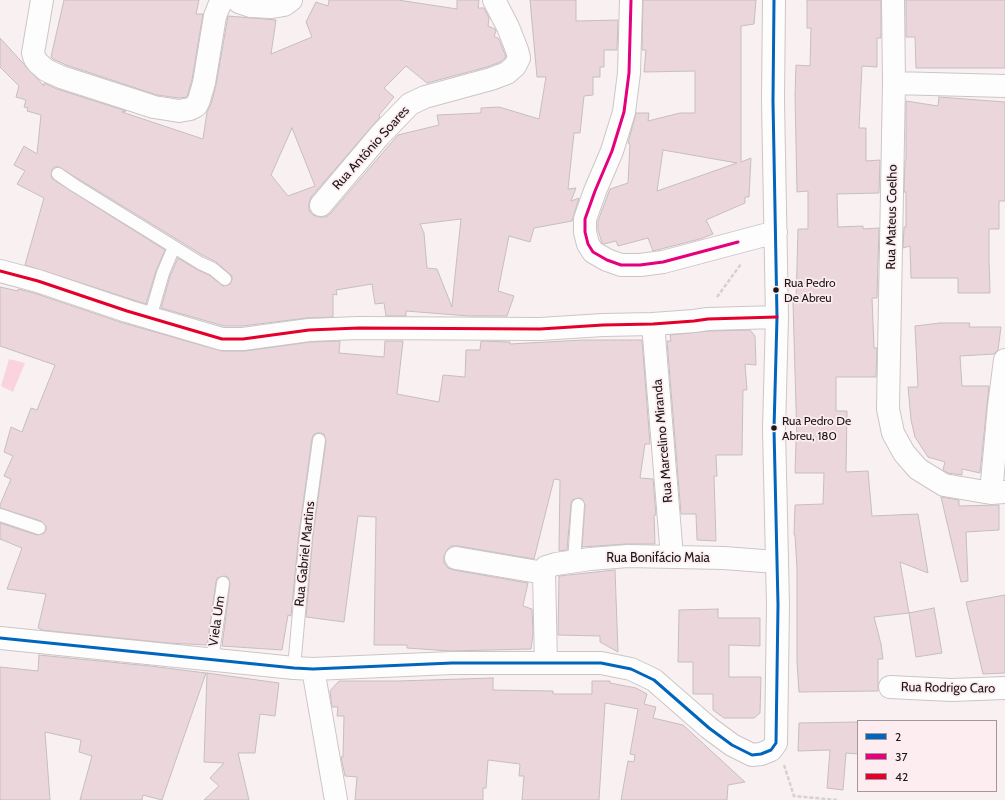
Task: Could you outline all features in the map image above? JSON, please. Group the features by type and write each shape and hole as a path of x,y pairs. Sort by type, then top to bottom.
{"street":[{"path":"42,0 33,53 38,63 46,70 61,77 154,107 180,111 196,106 200,100 215,16 223,0"},
{"path":"237,0 251,6 272,7 284,5 290,0"},
{"name":"Rua Antônio Soares","path":"321,205 380,135 410,104 425,97 491,79 507,73 515,66 519,58 514,41 494,0"},
{"path":"631,0 630,73 624,112 612,151 585,219 585,232 588,244 593,252 607,260 621,265 640,265 663,262 776,232"},
{"path":"0,638 303,668 452,663 601,663 631,669 654,680 709,728 732,745 752,755 761,754 771,750 776,743 778,612 774,429 777,317 773,101 774,0"},
{"name":"Rua Mateus Coelho","path":"893,0 894,84 888,408 893,432 904,453 918,470 944,484 998,493"},
{"path":"894,84 1005,86"},
{"path":"0,271 222,339 243,338 316,329 540,329 653,324 708,319 777,317"},
{"name":"Rua Marcelino Miranda","path":"653,324 672,557"},
{"path":"998,493 999,406 1005,360"},
{"name":"Rua Bonifácio Maia","path":"544,573 546,568 551,565 574,561 628,556 724,558 776,562"},
{"path":"456,558 544,573 546,663"},
{"path":"303,668 336,800"},
{"name":"Rua Rodrigo Caro","path":"890,687 951,690 1005,688"}],"lane":[{"path":"58,174 200,263 213,268 226,279"},
{"path":"150,318 163,273 174,247"},
{"name":"Rua Gabriel Martins","path":"303,668 306,534 319,440"},
{"path":"574,561 578,505"},
{"path":"0,514 39,528"},
{"name":"Viela Um","path":"212,660 223,583"}],"path":[{"path":"694,321 714,302 749,254 752,238"},
{"path":"776,743 794,796 837,800"}],"shaded area":[{"path":"9,359 25,363 13,392 1,386"}],"building":[{"path":"64,0 199,0 196,14 203,14 192,80 187,97 179,98 157,95 66,65 53,59 51,57"},
{"path":"329,0 398,0 457,9 457,0 479,0 478,8 484,8 489,18 488,26 495,29 496,31 494,36 499,39 506,57 500,62 487,67 427,83 406,66 384,88 394,97 379,115 380,117 311,197 309,210 313,215 319,217 326,217 331,213 398,135 439,125 437,115 481,113 481,108 499,107 539,119 546,77 537,77 530,0 576,0 576,21 618,20 617,50 604,50 604,67 600,67 600,77 593,77 593,95 584,96 580,133 574,133 568,189 576,188 571,201 579,198 572,221 534,228 530,242 509,236 498,291 514,296 507,316 469,316 406,311 406,316 386,316 384,303 375,304 372,284 336,290 337,295 333,294 333,317 307,318 242,326 224,326 161,308 170,276 178,258 209,275 223,286 230,284 232,276 216,262 59,167 54,167 52,170 51,177 54,180 165,250 156,271 146,304 25,265 44,198 17,184 25,171 14,165 24,146 37,154 41,115 27,111 28,108 24,107 26,100 16,97 19,86 0,67 0,38 44,86 44,83 57,89 126,111 122,112 203,139 207,112 211,104 216,85 228,16 276,20 271,54 312,37 306,22 316,2 328,6","holes":["292,128 315,186 288,196 271,175","461,219 455,276 452,307 437,269 427,268 424,233 420,224"]},
{"path":"643,0 756,0 754,24 741,26 741,162 751,158 749,197 745,197 745,203 706,220 713,234 700,239 653,251 648,238 618,246 616,241 604,244 602,243 598,230 598,221 610,189 628,183 630,144 628,143 636,113 649,113 648,121 680,113 695,113 695,71 644,72 646,50 642,50","holes":["663,150 737,163 657,191"]},
{"path":"807,0 881,0 881,38 877,38 877,67 862,66 859,128 866,128 866,161 880,160 879,193 837,194 838,227 863,226 863,229 879,228 877,298 872,298 874,348 877,348 876,377 836,377 836,411 847,411 846,472 868,471 872,516 918,514 928,573 900,562 909,613 874,617 883,659 878,659 878,691 799,692 797,662 797,569 794,535 795,505 823,504 824,473 795,473 797,441 793,302 796,302 798,229 808,229 808,191 797,192 795,95 796,65 810,66 811,28 807,28"},
{"path":"906,0 1005,0 1005,68 916,68 915,37 906,37"},
{"path":"939,97 1005,102 1005,201 999,201 999,229 989,229 990,293 958,293 958,278 911,278 910,246 903,248 904,227 906,227 906,192 904,192 906,160 906,101 938,106"},
{"path":"0,287 34,293 123,323 222,351 245,351 310,342 340,341 339,353 384,357 385,341 403,341 397,394 439,402 443,375 465,377 466,350 480,350 481,341 510,342 510,344 583,340 642,340 650,444 645,444 640,478 653,479 656,515 654,515 655,544 582,547 585,505 582,499 578,498 572,500 571,504 567,550 559,551 560,480 554,479 534,559 458,546 451,546 444,556 444,563 448,568 454,570 528,583 523,606 532,609 533,634 531,649 450,651 407,648 407,645 374,645 376,517 358,516 344,622 306,617 313,535 326,441 324,434 317,433 313,435 312,439 299,533 291,616 288,615 282,650 222,646 230,584 228,577 224,576 217,578 216,582 207,645 168,643 41,630 38,628 46,594 7,589 22,548 0,539 0,523 37,535 44,533 46,526 41,521 0,508 0,505 11,479 4,476 13,456 4,452 11,427 22,432 31,408 37,410 55,365 0,346"},
{"path":"940,323 970,323 969,327 1001,327 998,350 994,354 960,356 962,386 989,386 980,473 962,469 962,475 948,473 943,470 945,462 928,457 915,437 911,420 908,387 918,387 915,326"},
{"path":"750,330 755,336 756,365 745,364 747,390 743,390 742,455 716,455 717,476 714,476 716,541 697,540 696,514 681,514 667,341 671,341 670,335 709,331"},
{"path":"941,497 959,500 959,506 999,505 999,530 966,532 968,581 961,582"},
{"path":"615,570 618,652 600,642 600,636 558,635 559,576"},
{"path":"1005,595 1005,673 983,674 966,602"},
{"path":"934,608 942,653 916,657 909,613"},
{"path":"718,609 718,618 760,618 760,646 729,645 729,677 761,677 760,713 754,718 724,718 713,710 713,694 693,694 693,662 678,662 679,610"},
{"path":"39,655 206,673 162,800 143,795 142,800 80,800 92,756 79,752 81,740 45,732 50,800 0,800 0,667 38,671"},
{"path":"207,673 279,683 275,716 260,714 255,753 238,753 249,800 204,800 219,786 210,778 224,763 204,762"},
{"path":"493,678 493,690 553,691 553,694 592,694 592,681 610,681 610,683 636,688 647,694 644,704 656,707 653,718 683,725 745,782 728,785 727,800 621,800 628,761 634,762 635,755 630,754 638,709 605,703 599,800 522,800 524,776 519,776 520,764 488,760 486,788 483,788 483,800 355,800 357,777 345,776 341,757 343,757 344,716 337,716 338,707 332,707 330,691 339,681"},
{"path":"857,722 857,754 846,753 843,790 827,788 830,750 798,751 799,723"}],"transit line":[{"name":"37","path":"631,0 629,73 624,112 612,151 585,219 585,232 588,244 593,252 607,260 621,265 640,265 663,262 738,242"},
{"name":"2","path":"0,638 313,669 452,663 601,663 631,669 654,680 709,728 732,745 752,755 761,754 771,750 776,743 778,605 774,429 777,317 773,101 774,0"},
{"name":"42","path":"0,271 38,281 127,311 222,339 243,339 309,330 359,328 540,329 603,325 653,324 708,319 777,317"}],"place":[{"name":"Rua Pedro De Abreu","path":"776,290"},
{"name":"Rua Pedro De Abreu, 180","path":"774,428"}]}
